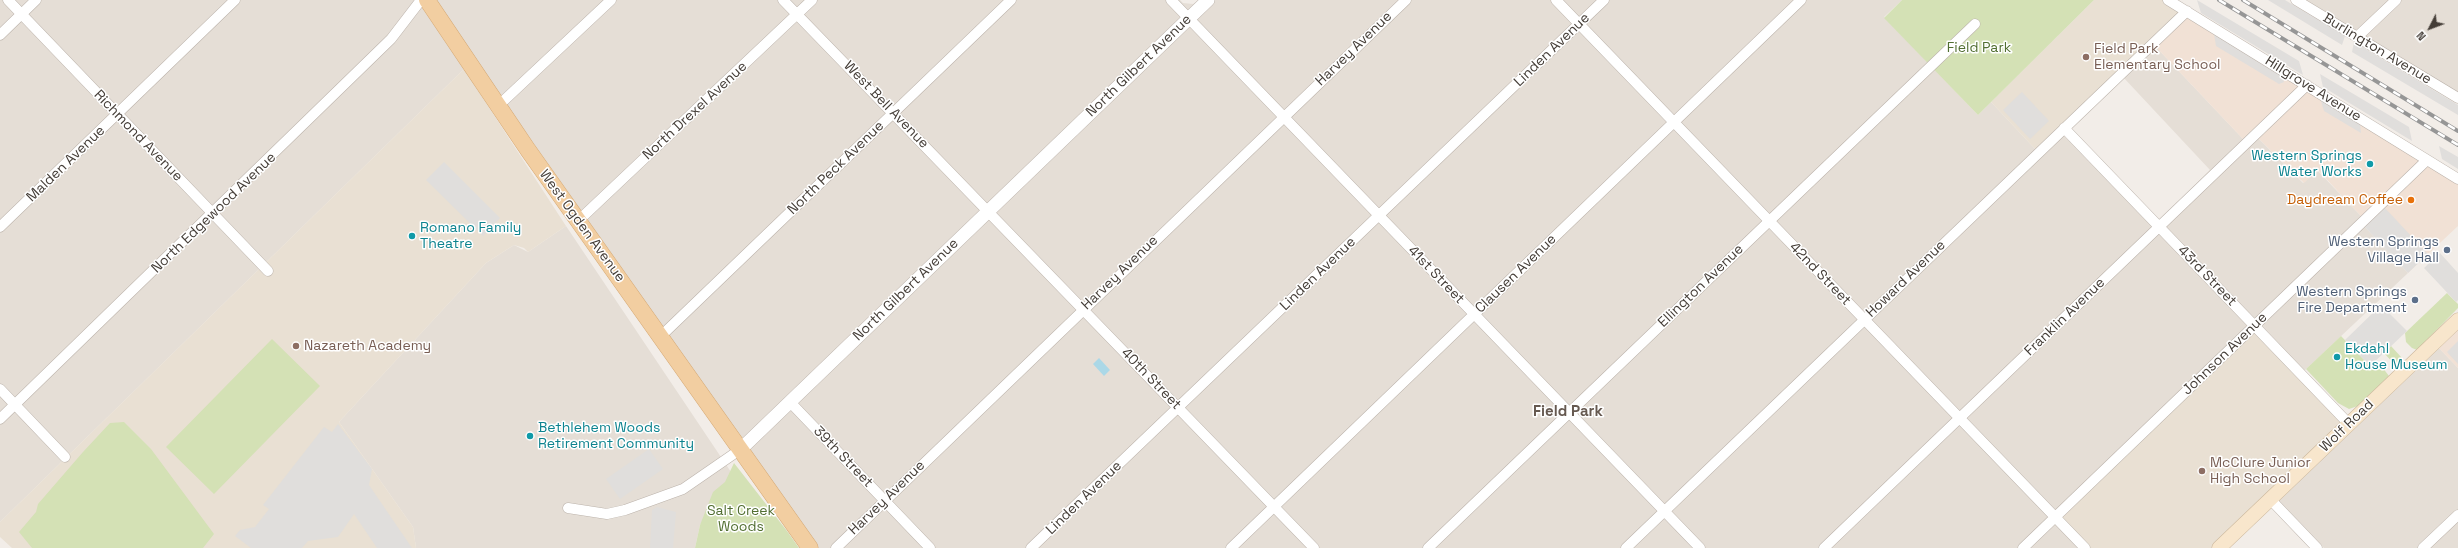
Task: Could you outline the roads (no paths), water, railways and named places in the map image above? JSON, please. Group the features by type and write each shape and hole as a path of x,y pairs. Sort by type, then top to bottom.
{"main road":[{"name":"West Ogden Avenue","path":"427,0 578,221 810,548"},
{"name":"Wolf Road","path":"2220,548 2458,320"}],"street":[{"name":"Richmond Avenue","path":"8,0 268,271"},
{"path":"0,34 36,0"},
{"name":"Malden Avenue","path":"0,227 235,0"},
{"name":"North Edgewood Avenue","path":"0,419 213,214 391,39 421,0"},
{"path":"498,106 611,0"},
{"name":"West Bell Avenue","path":"784,0 989,210"},
{"name":"North Drexel Avenue","path":"578,221 812,0"},
{"name":"North Peck Avenue","path":"661,336 1011,0"},
{"name":"41st Street","path":"1171,0 1700,548"},
{"name":"North Gilbert Avenue","path":"568,508 607,514 625,510 683,489 741,449 1208,0"},
{"name":"Harvey Avenue","path":"836,548 1082,308 1406,0"},
{"name":"42nd Street","path":"1556,0 2085,548"},
{"name":"Linden Avenue","path":"1031,548 1604,0"},
{"name":"Clausen Avenue","path":"1231,548 1801,0"},
{"name":"Hillgrove Avenue","path":"2168,0 2458,179"},
{"name":"Burlington Avenue","path":"2296,0 2458,98"},
{"path":"2358,37 2396,0"},
{"name":"Howard Avenue","path":"1626,548 2187,12"},
{"name":"Ellington Avenue","path":"1428,548 1975,24"},
{"name":"Franklin Avenue","path":"1824,548 2307,85"},
{"name":"43rd Street","path":"2064,128 2349,424"},
{"name":"Johnson Avenue","path":"2023,548 2427,160"},
{"name":"40th Street","path":"989,210 1314,548"},
{"path":"0,389 65,456"},
{"name":"39th Street","path":"790,402 930,548"},
{"path":"2270,500 2317,548"},
{"path":"2423,548 2458,515"}],"water":[{"path":"1099,358 1110,370 1104,376 1093,364"}],"railway":[{"path":"2219,0 2458,145"},
{"path":"2243,0 2458,131"}],"place":[{"name":"Field Park Elementary School","path":"2086,57"},
{"name":"Western Springs Water Works","path":"2370,164"},
{"name":"Daydream Coffee","path":"2411,200"},
{"name":"Romano Family Theatre","path":"412,236"},
{"name":"Western Springs Village Hall","path":"2447,250"},
{"name":"Western Springs Fire Department","path":"2415,300"},
{"name":"Nazareth Academy","path":"296,346"},
{"name":"Ekdahl House Museum","path":"2337,357"},
{"name":"Bethlehem Woods Retirement Community","path":"530,436"},
{"name":"McClure Junior High School","path":"2202,471"}],"district":[{"name":"Field Park","path":"1568,412"}],"park label":[{"name":"Salt Creek Woods","path":"741,520"}]}
